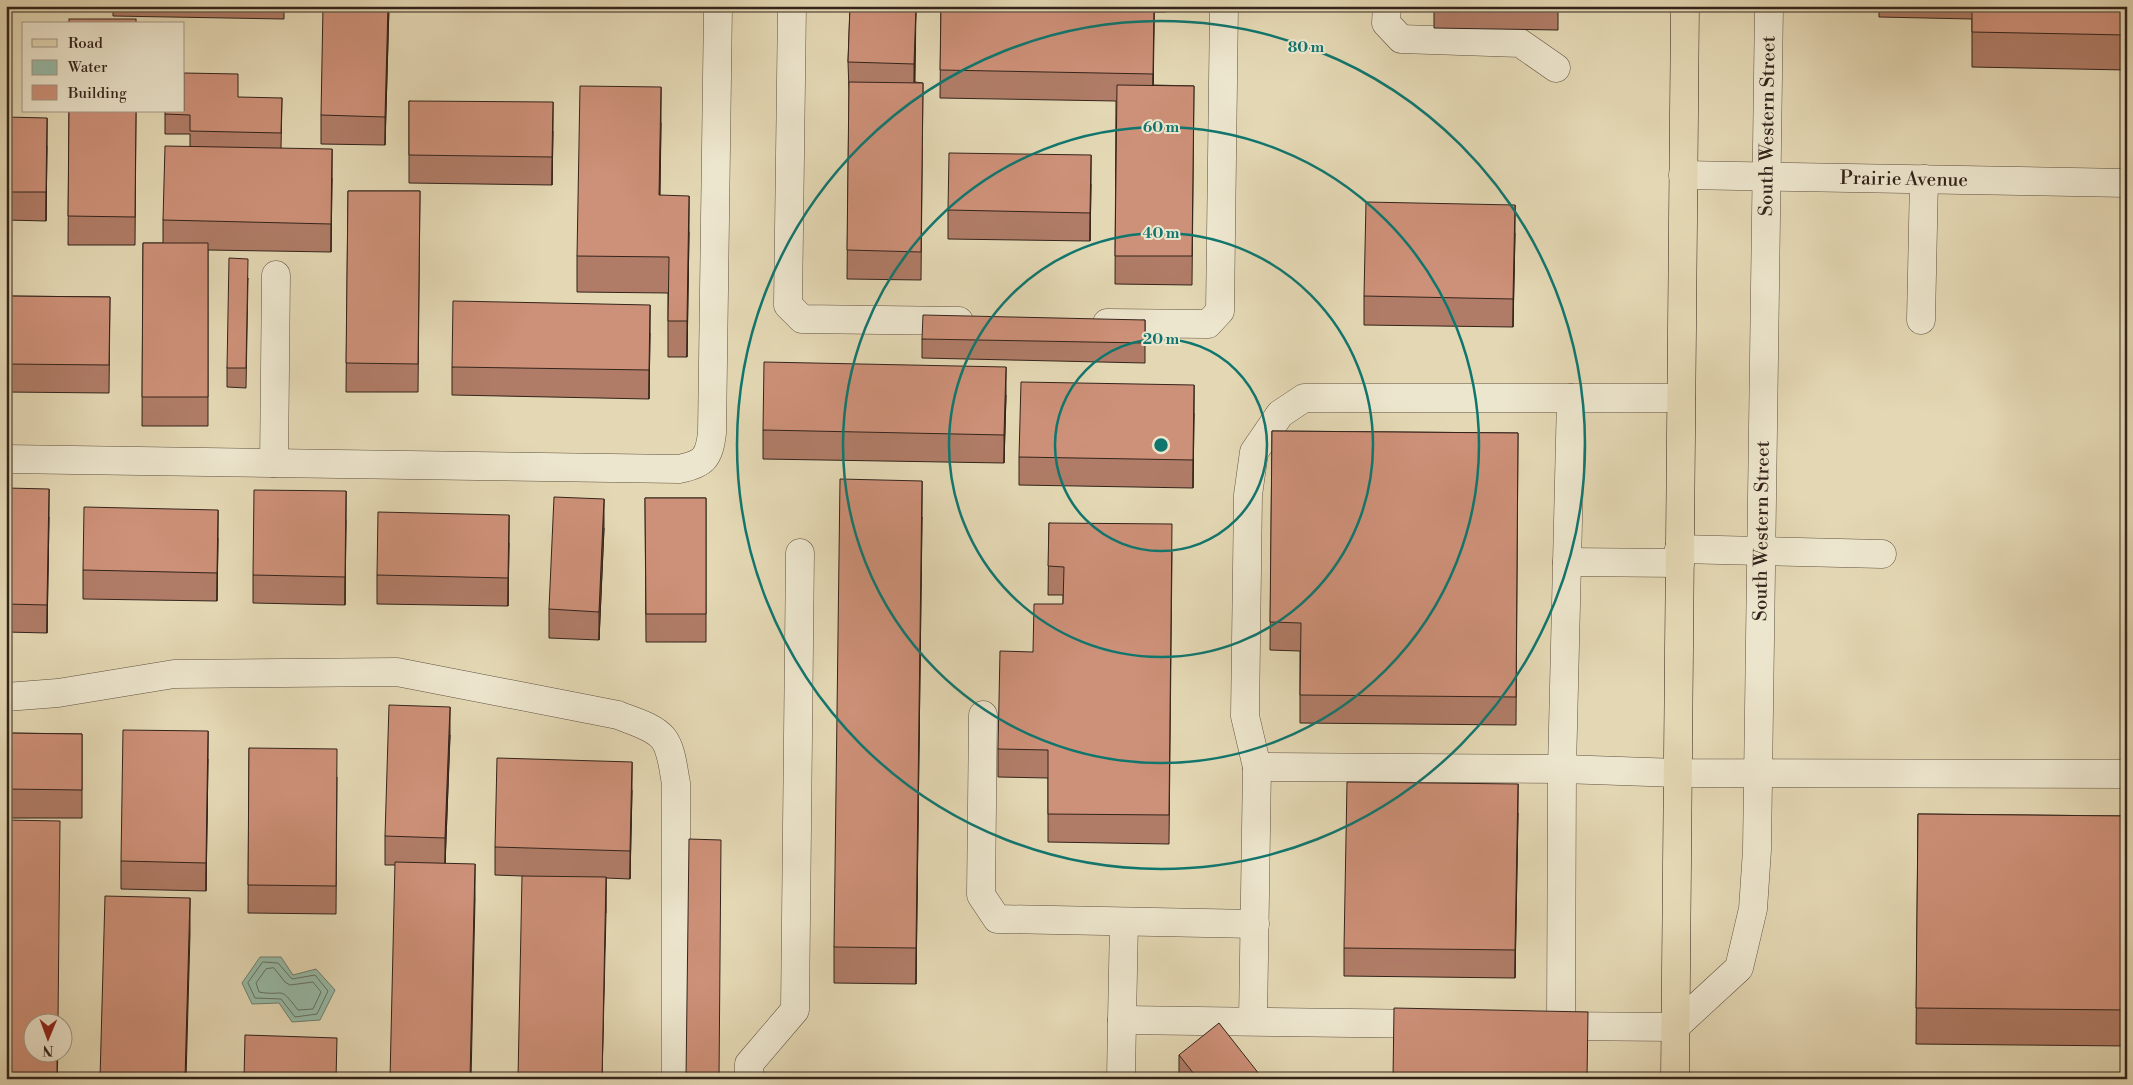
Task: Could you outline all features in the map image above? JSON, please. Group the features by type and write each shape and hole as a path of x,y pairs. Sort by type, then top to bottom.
{"main road":[{"path":"1675,1079 1685,6"}],"street":[{"path":"6,459 679,469 694,466 705,458 710,448 712,433 718,6"},
{"path":"792,6 788,305 802,319 980,321"},
{"path":"1079,322 1208,324 1220,310 1224,6"},
{"path":"1387,6 1386,23 1401,39 1520,42 1556,68"},
{"name":"South Western Street","path":"1675,1027 1739,968 1753,908 1757,850 1769,6"},
{"name":"Prairie Avenue","path":"1682,175 2127,183"},
{"path":"1921,320 1924,179"},
{"path":"274,463 276,275"},
{"path":"1253,1021 1257,767 1245,716 1248,495 1254,452 1280,414 1304,398 1681,398"},
{"path":"1561,1026 1562,770 1571,398"},
{"path":"1567,562 1760,551 1882,554"},
{"path":"749,1079 749,1064 795,1010 800,553"},
{"path":"6,697 58,693 174,674 397,672 618,715 648,728 663,738 671,758 676,783 676,1079"},
{"path":"983,715 981,895 997,919 1254,924"},
{"path":"1257,767 1678,773 2127,774"},
{"path":"1121,1079 1124,922"},
{"path":"1122,1020 1462,1024"},
{"path":"1531,1025 1675,1027"}],"water":[{"path":"260,957 281,957 293,975 316,969 335,990 320,1020 292,1022 279,1003 252,1004 242,983"}],"building":[{"path":"323,6 388,6 385,117 321,115"},
{"path":"850,6 916,6 914,64 848,62"},
{"path":"941,6 1154,6 1153,74 940,70"},
{"path":"1972,6 2127,6 2127,35 1972,32"},
{"path":"69,19 136,19 136,22 69,22"},
{"path":"185,73 238,74 238,97 282,98 281,133 190,131 190,115 165,114 165,112 185,112"},
{"path":"849,82 923,83 921,252 847,250"},
{"path":"1117,85 1194,86 1192,256 1115,256"},
{"path":"580,86 661,87 659,195 689,196 687,321 668,321 669,257 577,256"},
{"path":"409,101 553,102 552,157 409,155"},
{"path":"69,112 136,112 135,217 68,216"},
{"path":"6,117 47,118 46,192 6,192"},
{"path":"165,146 332,149 331,224 163,220"},
{"path":"949,153 1091,155 1090,213 948,210"},
{"path":"348,191 420,191 418,364 346,363"},
{"path":"1366,202 1515,205 1513,299 1364,296"},
{"path":"143,243 208,243 208,397 142,397"},
{"path":"229,258 248,259 246,368 227,368"},
{"path":"6,296 110,297 109,365 6,364"},
{"path":"453,301 650,305 649,370 452,367"},
{"path":"923,315 1145,320 1145,343 922,339"},
{"path":"764,362 1006,367 1004,435 763,430"},
{"path":"1021,382 1194,385 1193,460 1019,457"},
{"path":"1272,431 1518,433 1516,697 1300,695 1301,623 1270,622"},
{"path":"840,479 922,481 916,948 834,947"},
{"path":"6,488 49,489 47,605 6,604"},
{"path":"254,490 346,491 345,577 253,575"},
{"path":"554,497 604,499 599,612 549,609"},
{"path":"645,498 706,498 706,614 646,614"},
{"path":"84,507 218,510 217,573 83,570"},
{"path":"378,512 509,515 508,578 377,575"},
{"path":"1049,523 1172,524 1169,815 1048,814 1048,750 998,749 1000,651 1033,652 1034,604 1063,604 1064,567 1048,566"},
{"path":"389,705 450,707 445,838 385,836"},
{"path":"123,730 208,731 206,863 121,861"},
{"path":"6,733 82,734 82,790 6,789"},
{"path":"249,748 337,749 336,886 248,885"},
{"path":"497,758 632,762 630,851 495,847"},
{"path":"1347,782 1518,784 1515,950 1344,948"},
{"path":"1918,814 2127,816 2127,1010 1916,1008"},
{"path":"6,820 60,821 58,1012 22,1012 22,1062 57,1062 57,1076 6,1075"},
{"path":"689,839 721,840 719,1079 686,1079"},
{"path":"395,862 475,864 470,1079 390,1079"},
{"path":"522,876 606,877 602,1079 518,1079"},
{"path":"105,896 190,898 185,1079 100,1079"},
{"path":"1394,1008 1588,1012 1587,1079 1393,1079"},
{"path":"1219,1023 1263,1079 1198,1079 1179,1055"},
{"path":"245,1035 337,1038 336,1079 244,1079"}]}
